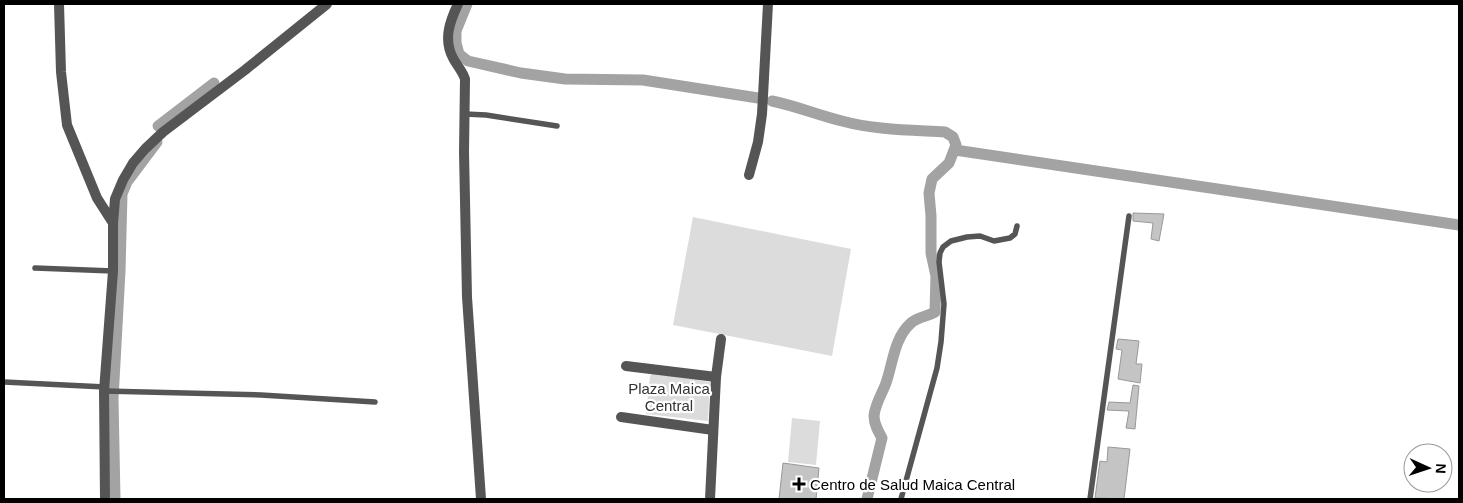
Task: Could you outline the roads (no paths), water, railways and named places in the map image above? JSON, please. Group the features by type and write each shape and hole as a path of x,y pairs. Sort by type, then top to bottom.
{"street":[{"path":"59,4 61,72 67,125 97,198 113,223"},
{"path":"105,499 105,389 113,271 113,223 116,199 123,180 133,163 163,132 327,4"},
{"path":"458,4 449,22 447,34 453,58 461,68 465,79 464,152 467,297 481,499"},
{"path":"749,175 758,142 762,114 768,4"},
{"path":"710,499 716,377 721,339"},
{"path":"626,366 716,377"},
{"path":"621,417 713,430"}],"lane":[{"path":"466,114 504,117 557,126"},
{"path":"1090,499 1129,216"},
{"path":"901,499 942,342 944,310 939,262 940,253 951,241 967,237 980,236 994,241 1010,238 1015,234 1017,226"},
{"path":"35,268 113,271"},
{"path":"4,382 105,389 376,402"}],"waterway":[{"path":"467,4 456,31 456,43 459,54 468,61 521,73 565,79 643,80 758,98"},
{"path":"158,126 214,83"},
{"path":"772,101 855,124 893,129 945,132 953,137 956,145 949,163 932,179 929,193 931,253 936,276 935,312 911,323 897,343 886,383 877,403 874,416 882,438 867,499"},
{"path":"115,499 113,399 122,194 127,182 157,142"},
{"path":"955,150 1459,225"}],"place":[{"name":"Centro de Salud Maica Central","path":"799,484"}],"park label":[{"name":"Plaza Maica Central","path":"669,396"}]}
